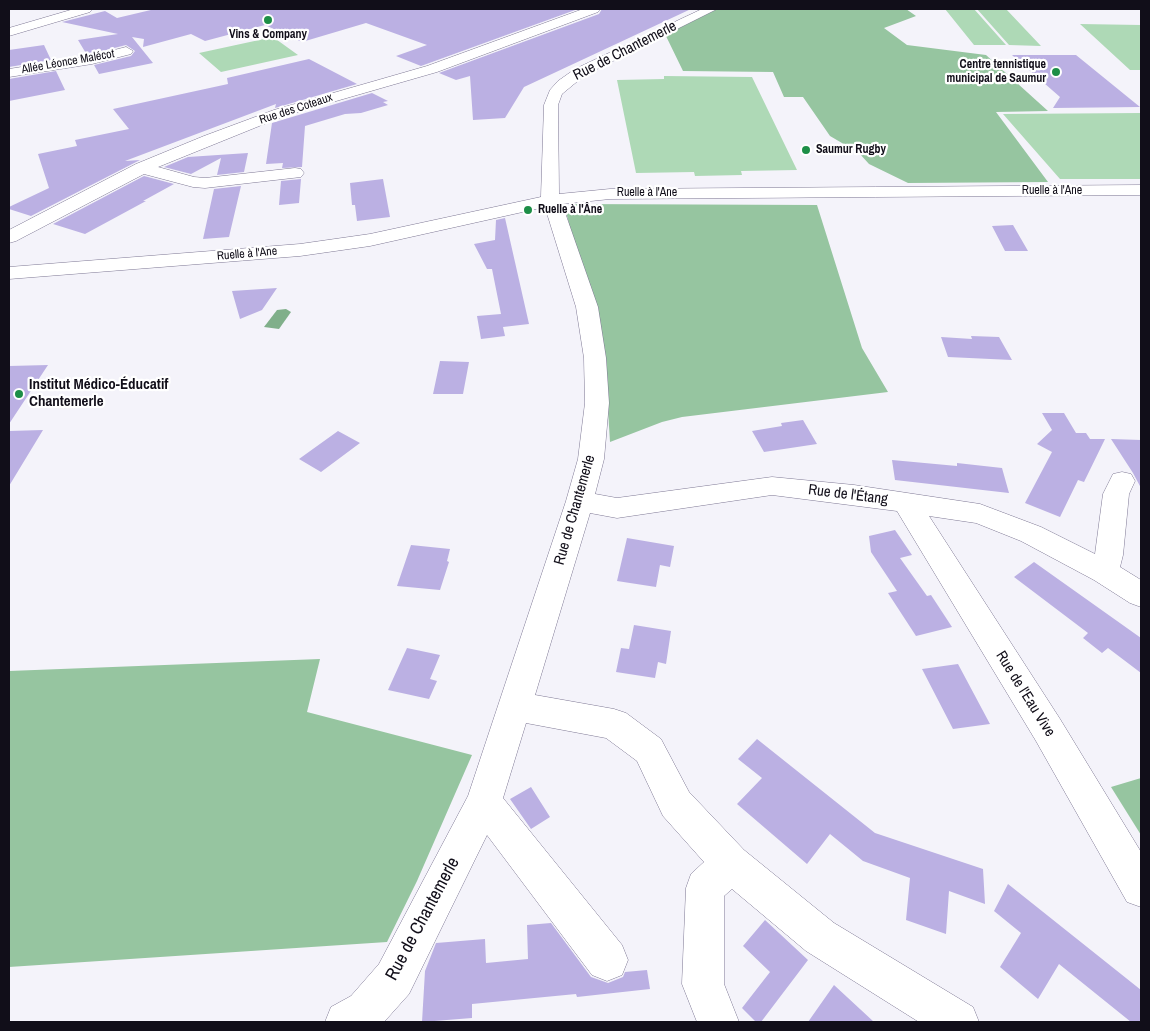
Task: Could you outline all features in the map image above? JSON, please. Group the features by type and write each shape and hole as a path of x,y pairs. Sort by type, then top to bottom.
{"street":[{"path":"9,31 71,9"},
{"path":"9,31 86,9"},
{"name":"Rue des Coteaux","path":"9,237 142,168 195,145 279,113 432,68 594,9"},
{"name":"Rue de Chantemerle","path":"346,1022 366,1011 394,979 484,802 580,501 591,460 598,403 595,358 588,306 550,196 551,105 555,93 563,84 580,72 711,9"},
{"name":"Allée Léonce Malécot","path":"9,73 92,60 126,51"},
{"path":"142,168 193,182 295,173"},
{"name":"Ruelle à l'Ane","path":"9,274 300,250 370,240 552,200 610,194 1141,190"},
{"path":"1104,572 1109,555 1116,494 1122,481"},
{"name":"Rue de l'Étang","path":"580,501 617,508 772,486 854,495 980,514 1032,534 1104,572 1141,595"},
{"name":"Rue de l'Eau Vive","path":"906,503 1048,730 1141,888"},
{"path":"515,706 614,724 649,750 676,804 731,862 820,937 958,1022"},
{"path":"484,802 607,960"},
{"path":"718,1022 703,984 705,888 731,862"}],"shaded area":[{"path":"712,9 906,9 916,16 884,28 907,45 986,55 1048,111 996,112 1048,182 908,183 869,164 859,153 830,136 803,97 784,97 773,72 683,71 665,34"},
{"path":"945,9 974,9 1006,45 974,45"},
{"path":"977,9 1006,9 1041,46 1009,45"},
{"path":"1080,24 1141,25 1141,70 1130,70"},
{"path":"273,37 298,55 221,72 199,53"},
{"path":"664,76 752,77 797,170 741,171 742,175 695,176 694,172 636,173 617,80 664,79"},
{"path":"1141,113 1141,179 1060,179 1003,114"},
{"path":"571,204 817,205 862,348 888,392 682,417 662,422 610,442 607,394 598,343 566,212"},
{"path":"286,309 291,312 279,329 264,327 277,310"},
{"path":"320,659 307,712 472,755 417,881 387,942 9,967 9,671"},
{"path":"1141,778 1141,835 1111,787"}],"building":[{"path":"155,9 578,9 421,66 396,56 427,45 366,23 302,42 265,25 205,41 191,34 143,47 144,39 132,37 153,63 99,74 94,65 131,56 135,51 126,45 87,55 78,40 118,34 62,22 105,11 117,18"},
{"path":"602,9 691,9 524,87 505,118 473,120 470,76 456,80 439,73 599,14"},
{"path":"44,45 51,60 9,67 9,50"},
{"name":"Centre tennistique municipal de Saumur","path":"1012,55 1076,55 1140,107 1053,108 1060,97"},
{"path":"309,59 357,84 275,108 276,104 125,161 140,160 31,216 9,209 9,207 49,188 38,154 77,146 75,140 129,129 113,109 228,84 227,78"},
{"path":"56,71 65,90 9,101 9,79"},
{"path":"372,93 388,101 383,102 388,105 361,113 345,114 305,126 302,167 282,168 283,163 266,164 272,123"},
{"path":"248,153 244,172 217,175 221,158 191,174 164,167 188,157"},
{"path":"144,176 174,184 85,234 53,224"},
{"path":"301,179 299,203 279,205 281,181"},
{"path":"383,179 390,217 357,221 355,205 352,205 350,183"},
{"path":"241,186 229,237 203,239 214,189"},
{"path":"505,218 529,324 503,327 505,336 481,339 477,316 501,314 492,269 487,269 474,244 495,240 496,220"},
{"path":"1013,225 1028,251 1005,251 992,226"},
{"path":"277,288 262,310 240,319 232,291"},
{"path":"971,336 999,337 1012,360 948,357 941,337 972,339"},
{"path":"440,361 469,362 463,394 433,394"},
{"name":"Institut Médico-Éducatif Chantemerle","path":"48,365 9,424 9,366"},
{"path":"1042,413 1064,413 1076,433 1086,433 1090,439 1105,439 1084,482 1078,480 1060,517 1025,503 1052,452 1037,444 1052,430"},
{"path":"803,420 817,444 764,452 752,431 782,426 781,423"},
{"name":"Institut Médico-Éducatif Chantemerle","path":"43,430 9,486 9,431"},
{"path":"338,431 360,443 321,472 299,459"},
{"path":"1111,439 1141,440 1141,488 1133,473"},
{"path":"892,460 957,466 957,463 1002,468 1009,493 895,480"},
{"path":"895,530 912,555 900,558 927,596 931,595 952,627 916,636 888,593 897,591 871,552 869,536"},
{"path":"627,538 674,546 670,567 660,565 656,587 617,581"},
{"path":"411,545 450,549 447,561 449,562 440,590 397,586"},
{"path":"1034,562 1141,638 1141,673 1108,648 1102,653 1083,638 1088,633 1014,577"},
{"path":"634,625 671,631 666,664 658,662 655,678 616,672 621,648 629,649"},
{"path":"407,648 440,655 430,679 437,681 429,699 388,690"},
{"path":"958,664 990,724 953,729 922,669"},
{"path":"757,739 875,833 983,869 985,904 949,891 946,934 906,920 910,878 863,861 830,834 807,864 737,804 762,778 738,759"},
{"path":"531,787 550,817 531,829 510,799"},
{"path":"1008,884 1141,990 1141,1022 1131,1022 1059,964 1038,999 1000,967 1021,933 994,911"},
{"path":"765,920 808,960 761,1022 756,1022 742,1008 770,972 743,946"},
{"path":"551,923 591,977 608,983 623,977 625,972 647,970 650,989 577,997 576,994 472,1004 472,1018 422,1022 425,971 436,943 485,939 486,963 528,959 527,925"},
{"path":"834,985 847,997 874,1022 808,1022"}],"place":[{"name":"Vins & Company","path":"268,20"},
{"name":"Centre tennistique municipal de Saumur","path":"1056,72"},
{"name":"Saumur Rugby","path":"806,150"},
{"name":"Ruelle à l'Âne","path":"528,210"},
{"name":"Institut Médico-Éducatif Chantemerle","path":"19,394"}]}
